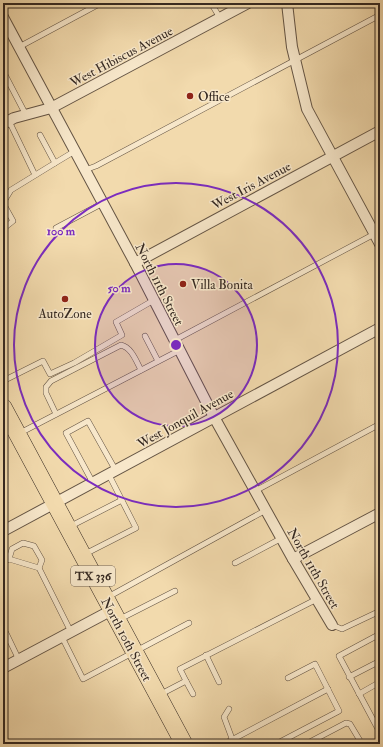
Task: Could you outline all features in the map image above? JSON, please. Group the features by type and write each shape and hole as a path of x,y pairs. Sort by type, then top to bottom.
{"main road":[{"name":"North 10th Street","path":"3,408 184,744"}],"street":[{"path":"287,3 295,59 307,109 332,156 377,232 380,244"},
{"name":"West Hibiscus Avenue","path":"6,123 26,115 51,108 244,4"},
{"name":"North 11th Street","path":"3,17 135,263 214,417 293,559 332,625"},
{"name":"West Iris Avenue","path":"135,263 380,131"},
{"name":"West Jonquil Avenue","path":"3,531 380,328"},
{"path":"293,559 380,513"},
{"path":"3,668 112,610"}],"lane":[{"path":"19,47 101,3"},
{"path":"211,3 220,18"},
{"path":"85,170 96,166 380,15"},
{"path":"3,71 26,115"},
{"path":"6,123 35,175"},
{"path":"40,135 55,163"},
{"path":"3,229 13,221 3,203 11,190 75,151"},
{"path":"56,228 103,203"},
{"path":"175,340 377,232"},
{"path":"3,381 43,361 50,374 74,363 122,334 116,322 154,300"},
{"path":"145,336 158,361"},
{"path":"56,414 46,393 46,387 51,381 121,345 126,346 130,351 141,370"},
{"path":"18,435 180,350"},
{"path":"82,555 136,528 122,500 112,473 88,421 66,433 93,483"},
{"path":"255,491 380,424"},
{"path":"68,527 122,500"},
{"path":"112,610 266,510"},
{"path":"235,564 282,538"},
{"path":"9,559 12,549 23,543 34,546 42,560 39,568"},
{"path":"3,562 9,559 39,568 71,632"},
{"path":"112,610 175,591"},
{"path":"193,694 180,668 317,599"},
{"path":"332,625 342,629 380,611"},
{"path":"62,637 83,679 188,623"},
{"path":"380,634 339,656 378,729 380,728"},
{"path":"5,636 19,660"},
{"path":"206,655 219,682"},
{"path":"350,677 380,661"},
{"path":"276,744 339,711 316,664 288,678"},
{"path":"158,696 186,681"},
{"path":"359,694 380,682"},
{"path":"224,744 233,742 328,689"},
{"path":"229,709 224,717 233,742"},
{"path":"306,744 346,723 350,724 362,744"}],"place":[{"name":"Office","path":"190,96"},
{"name":"Villa Bonita","path":"183,284"},
{"name":"AutoZone","path":"65,299"}]}
